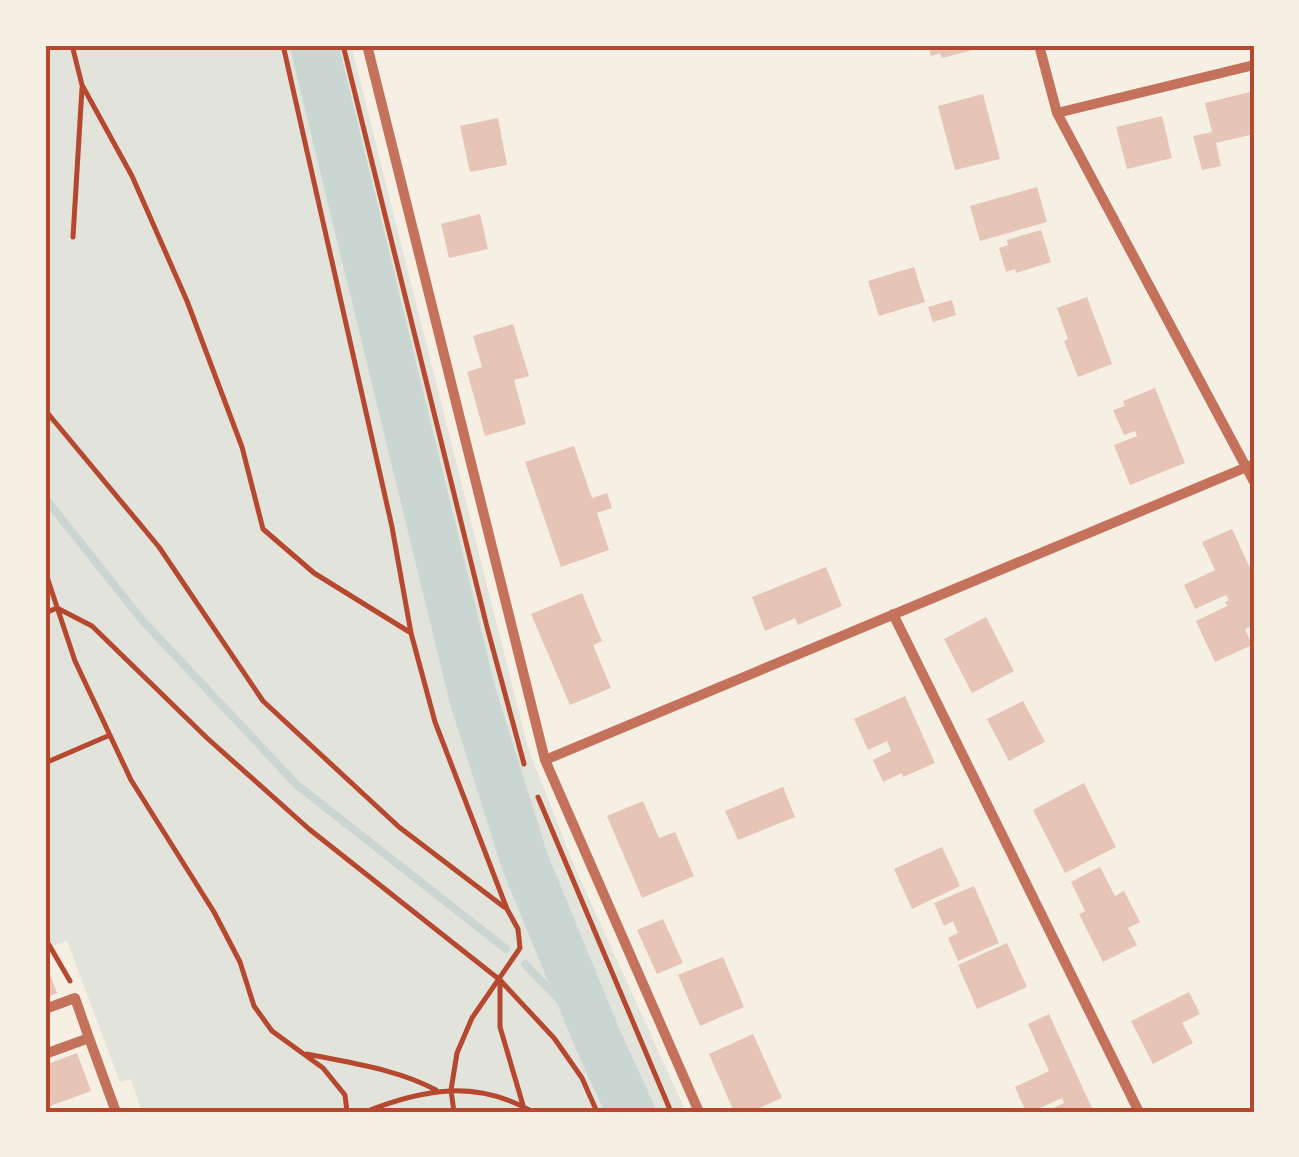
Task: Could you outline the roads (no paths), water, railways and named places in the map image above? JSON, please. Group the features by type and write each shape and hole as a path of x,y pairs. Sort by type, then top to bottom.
{"street":[{"path":"367,45 545,760 699,1112"},
{"path":"1039,45 1056,113 1250,466 1254,482"},
{"path":"1056,113 1254,65"},
{"path":"545,760 1250,466"},
{"path":"892,614 1139,1112"},
{"path":"45,1009 75,998 116,1112"},
{"path":"45,1054 89,1038"}],"waterway":[{"path":"314,45 473,697 525,862 631,1112"},
{"path":"45,498 142,620 297,785 506,949"},
{"path":"525,964 598,1040"}]}
